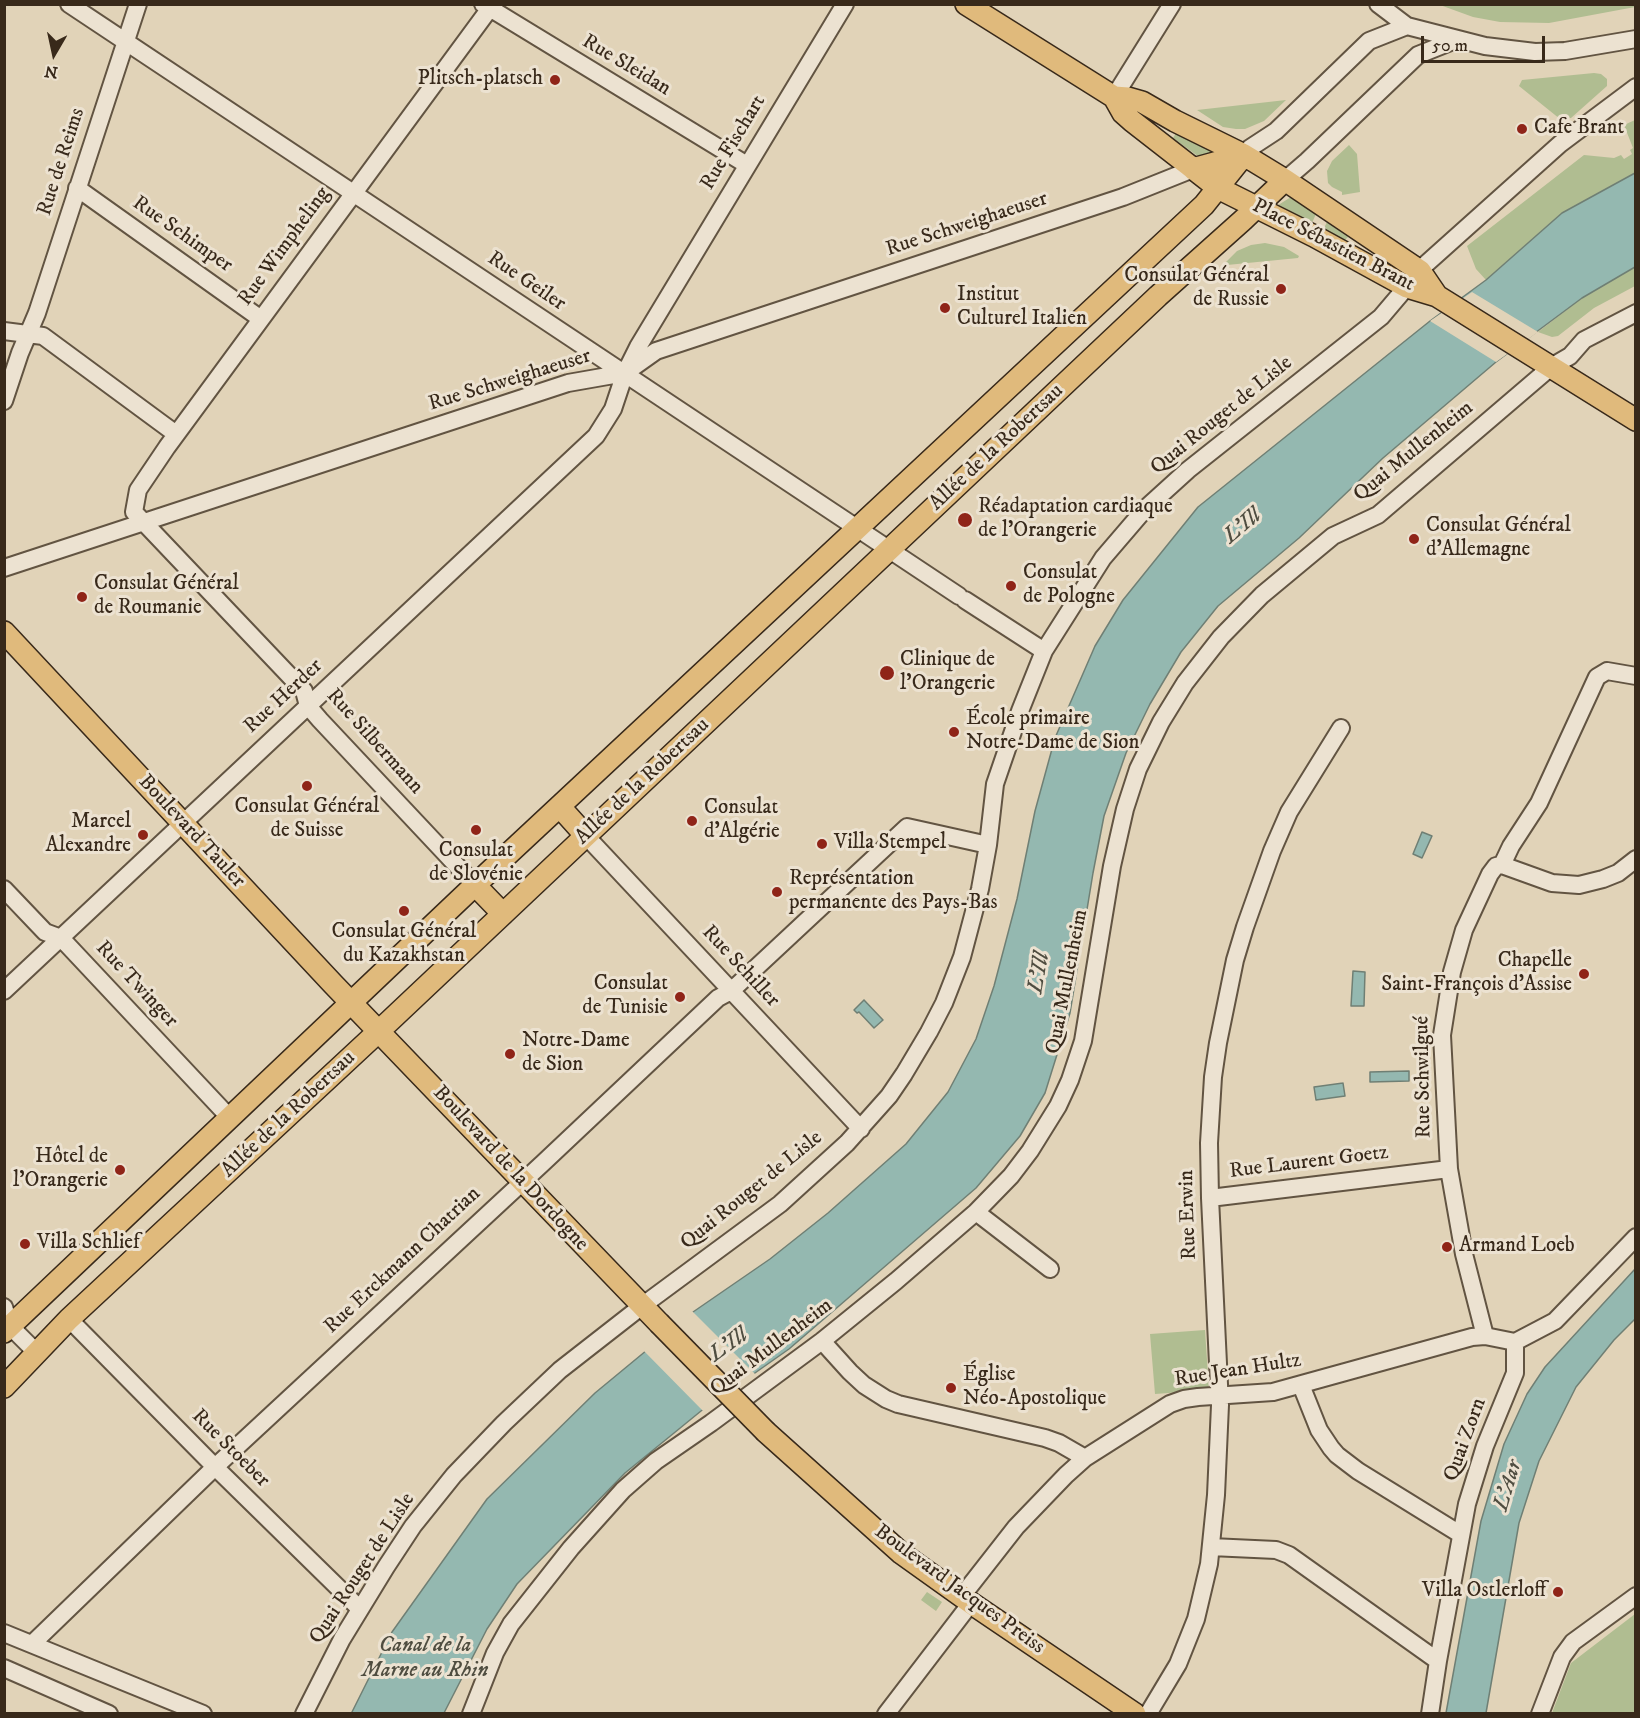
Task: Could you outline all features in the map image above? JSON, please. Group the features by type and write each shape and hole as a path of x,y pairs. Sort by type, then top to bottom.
{"main road":[{"path":"966,4 1114,97"},
{"name":"Place Sébastien Brant","path":"1114,97 1142,102 1244,155 1285,180 1413,279 1551,367"},
{"name":"Place Sébastien Brant","path":"1114,97 1123,113 1132,121 1218,188 1314,236 1413,279"},
{"path":"1193,169 1244,155"},
{"name":"Allée de la Robertsau","path":"6,1322 230,1118 475,885 1204,205 1244,155"},
{"name":"Allée de la Robertsau","path":"4,1387 69,1319 379,1031 1158,296 1285,180"},
{"path":"1551,367 1635,420"},
{"name":"Boulevard Tauler","path":"4,632 379,1031"},
{"path":"560,807 586,836"},
{"path":"475,885 503,914"},
{"name":"Boulevard de la Dordogne","path":"379,1031 658,1323"},
{"name":"Boulevard Jacques Preiss","path":"658,1323 766,1432 882,1537 967,1600 1136,1713"}],"street":[{"name":"Rue Geiler","path":"69,4 625,373 855,529 1044,651"},
{"name":"Rue de Reims","path":"4,401 20,353 30,333 138,4"},
{"name":"Rue Fischart","path":"625,373 662,306 845,4"},
{"path":"1114,97 1172,4"},
{"path":"1378,4 1407,26 1485,45 1534,52 1565,51 1635,39"},
{"name":"Rue Sleidan","path":"489,6 747,165"},
{"name":"Rue Wimpheling","path":"143,522 134,512 138,490 176,434 489,6"},
{"path":"1244,155 1250,148 1276,131 1370,41 1407,26"},
{"name":"Place Sébastien Brant","path":"1285,180 1418,55 1458,39"},
{"name":"Quai Rouget de Lisle","path":"304,1713 327,1666 360,1609 413,1527 454,1475 560,1370 780,1204 861,1129 889,1096 915,1059 944,1003 972,926 988,845 995,784 1020,711 1044,651 1103,558 1145,509 1188,470 1381,317 1413,279 1560,144 1635,87"},
{"name":"Rue Schweighaeuser","path":"4,568 568,383 625,373 656,351 1123,197 1193,169"},
{"name":"Rue Schimper","path":"77,188 261,319"},
{"name":"Quai Mullenheim","path":"471,1713 495,1653 511,1624 571,1548 623,1490 656,1461 822,1341 896,1281 976,1212 1011,1176 1030,1151 1049,1122 1070,1080 1083,1041 1112,866 1125,809 1138,769 1161,722 1185,683 1221,637 1262,596 1333,536 1378,515 1551,367 1570,356 1584,340 1635,313"},
{"path":"4,331 43,336 176,434"},
{"name":"Rue Herder","path":"4,992 596,436 613,409 625,373"},
{"name":"Rue Silbermann","path":"143,522 304,691 308,706 475,885"},
{"name":"Rue Schwilgué","path":"1485,1336 1464,1254 1449,1169 1442,1035 1457,951 1464,930 1490,874 1496,866 1502,865 1552,778 1597,677 1607,672 1635,676"},
{"name":"Rue Erwin","path":"1148,1713 1170,1679 1188,1641 1204,1590 1211,1547 1219,1454 1219,1396 1209,1143 1213,1077 1218,1042 1235,960 1257,891 1289,812 1341,728"},
{"name":"Rue Erckmann Chatrian","path":"32,1644 215,1467 718,998 731,991 907,827 988,845"},
{"name":"Rue Schiller","path":"586,836 861,1129"},
{"path":"1502,865 1552,884 1579,885 1618,873 1635,859"},
{"name":"Rue Twinger","path":"4,889 45,932 61,939 230,1118"},
{"name":"Rue Laurent Goetz","path":"1210,1198 1449,1169"},
{"path":"976,1212 1050,1269"},
{"path":"1485,1336 1515,1342 1555,1321 1635,1237"},
{"name":"Rue Stoeber","path":"69,1319 360,1609"},
{"path":"6,1322 36,1352"},
{"name":"Rue Jean Hultz","path":"886,1713 1030,1511 1085,1458 1170,1404 1184,1399 1274,1392 1472,1337 1485,1336"},
{"path":"822,1341 864,1385 886,1399 898,1404 1045,1438 1085,1458"},
{"name":"Quai Zorn","path":"1430,1713 1460,1534 1478,1465 1515,1373 1515,1342"},
{"path":"1301,1385 1319,1430 1337,1455 1358,1471 1460,1534"},
{"path":"1211,1547 1276,1550 1289,1555 1438,1661"},
{"path":"1540,1713 1562,1657 1573,1642 1635,1596"},
{"path":"4,1633 203,1713"},
{"path":"4,1668 109,1713"}],"green space":[{"path":"1635,4 1635,7 1549,23 1500,22 1473,17 1440,5"},
{"path":"1601,74 1607,79 1607,86 1571,118 1560,119 1519,86 1522,80"},
{"path":"1286,100 1264,121 1245,129 1223,127 1197,110"},
{"path":"1635,120 1635,173 1562,213 1486,280 1476,269 1467,246 1584,155 1614,158 1621,155 1624,159 1632,154 1630,150 1633,148 1624,125"},
{"path":"1176,133 1214,151 1199,157 1173,138"},
{"path":"1349,145 1357,154 1360,192 1342,195 1342,192 1328,183 1327,171 1332,161"},
{"path":"1291,197 1316,214 1311,225 1275,207"},
{"path":"1327,222 1348,237 1343,242 1322,232"},
{"path":"1265,243 1284,247 1299,256 1298,258 1227,265 1225,263 1237,251 1251,245"},
{"path":"1635,267 1635,286 1594,308 1558,336 1552,337 1538,332 1582,298"},
{"path":"1205,1330 1209,1390 1155,1394 1150,1334"},
{"path":"927,1592 942,1602 936,1611 921,1600"},
{"path":"1635,1614 1635,1713 1552,1713 1571,1663"}],"water":[{"path":"1635,173 1635,267 1582,298 1496,362 1383,458 1299,538 1218,606 1181,652 1150,704 1126,753 1104,816 1070,1013 1045,1093 1020,1136 976,1188 789,1349 701,1411 625,1473 517,1584 487,1629 444,1713 351,1714 392,1632 487,1499 595,1393 693,1312 770,1259 828,1213 906,1144 948,1092 976,1039 994,986 1017,899 1035,811 1055,738 1095,646 1123,600 1198,507 1430,321 1486,280 1562,213"},
{"path":"1422,832 1432,836 1422,858 1413,854"},
{"path":"1353,971 1365,972 1364,1006 1351,1006"},
{"path":"864,1000 883,1020 874,1028 859,1012 854,1010"},
{"path":"1409,1071 1409,1081 1370,1082 1370,1072"},
{"path":"1343,1083 1345,1096 1316,1100 1314,1087"},
{"name":"L'Aar","path":"1635,1269 1635,1319 1614,1340 1576,1387 1539,1461 1519,1523 1486,1713 1446,1713 1481,1521 1504,1444 1527,1394 1545,1367"}],"pier":[{"path":"1472,292 1538,332 1496,362 1430,321"},
{"path":"691,1310 756,1375 704,1412 643,1350"}],"place":[{"name":"Plitsch-platsch","path":"555,80"},
{"name":"Cafe Brant","path":"1522,129"},
{"name":"Consulat Général de Russie","path":"1281,289"},
{"name":"Institut Culturel Italien","path":"945,308"},
{"name":"Réadaptation cardiaque de l'Orangerie","path":"965,520"},
{"name":"Consulat Général d'Allemagne","path":"1414,539"},
{"name":"Consulat de Pologne","path":"1011,586"},
{"name":"Consulat Général de Roumanie","path":"82,597"},
{"name":"Clinique de l'Orangerie","path":"887,673"},
{"name":"École primaire Notre-Dame de Sion","path":"954,732"},
{"name":"Consulat Général de Suisse","path":"307,786"},
{"name":"Consulat d'Algérie","path":"692,821"},
{"name":"Consulat de Slovénie","path":"476,830"},
{"name":"Marcel Alexandre","path":"143,835"},
{"name":"Villa Stempel","path":"822,844"},
{"name":"Représentation permanente des Pays-Bas","path":"777,892"},
{"name":"Consulat Général du Kazakhstan","path":"404,911"},
{"name":"Chapelle Saint-François d'Assise","path":"1584,974"},
{"name":"Consulat de Tunisie","path":"680,997"},
{"name":"Notre-Dame de Sion","path":"510,1054"},
{"name":"Hôtel de l'Orangerie","path":"120,1170"},
{"name":"Villa Schlief","path":"25,1244"},
{"name":"Armand Loeb","path":"1447,1247"},
{"name":"Église Néo-Apostolique","path":"951,1388"},
{"name":"Villa Ostlerloff","path":"1558,1592"}],"water label":[{"name":"L'Ill","path":"1243,527"},
{"name":"L'Ill","path":"1040,973"},
{"name":"L'Ill","path":"729,1346"},
{"name":"Canal de la Marne au Rhin","path":"425,1658"}]}
